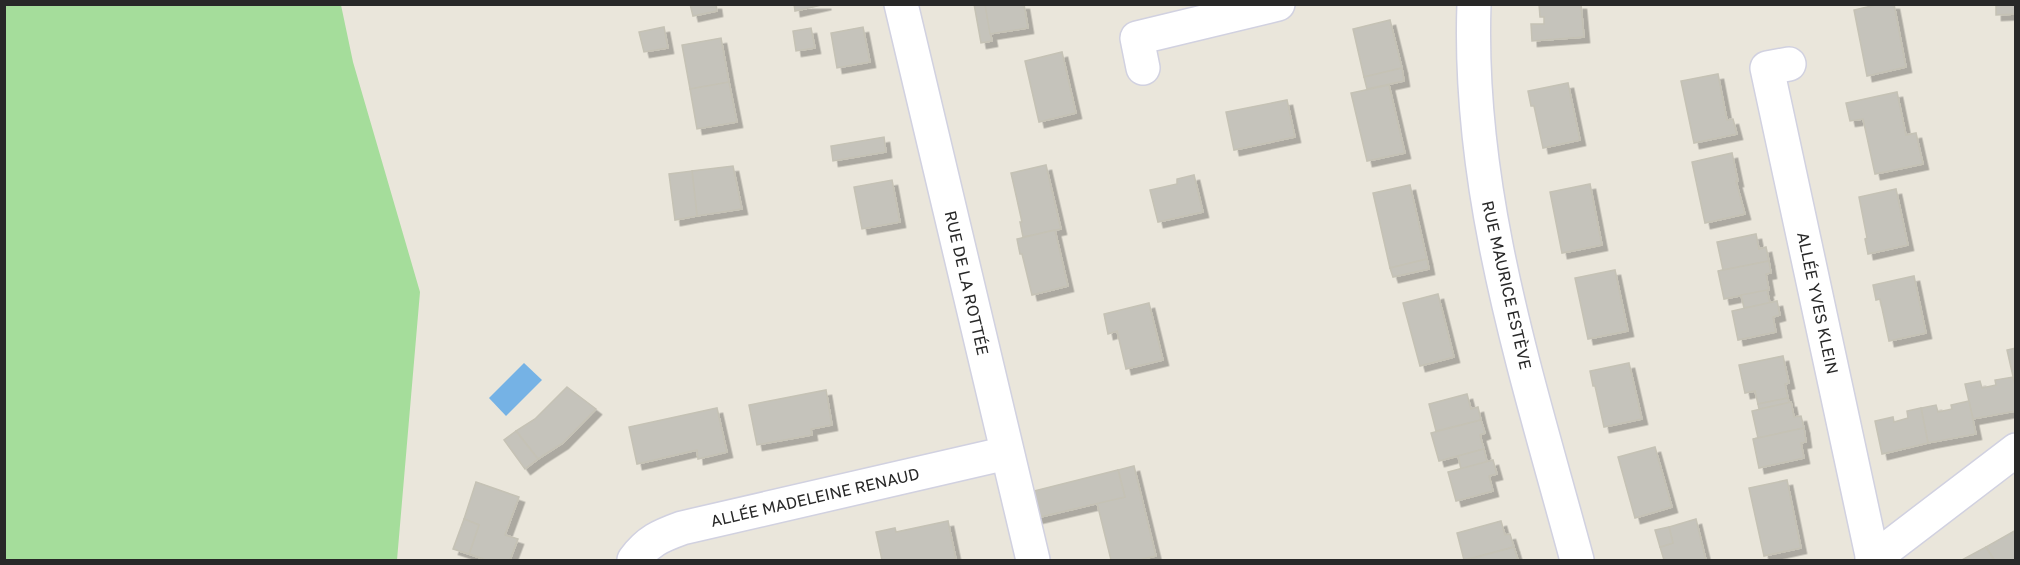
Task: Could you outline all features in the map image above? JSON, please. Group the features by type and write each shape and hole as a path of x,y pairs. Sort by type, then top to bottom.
{"street":[{"name":"RUE DE LA ROTTÉE","path":"901,4 1033,561"},
{"path":"1143,68 1137,38 1278,4"},
{"name":"RUE MAURICE ESTÈVE","path":"1474,4 1473,44 1482,169 1494,240 1506,296 1577,561"},
{"name":"ALLÉE YVES KLEIN","path":"1789,64 1767,68 1873,560"},
{"path":"1873,560 2016,450"},
{"name":"ALLÉE MADELEINE RENAUD","path":"634,561 644,546 661,535 682,528 1007,453"}],"green space":[{"path":"4,5 341,5 353,62 420,292 397,560 5,560"}],"water":[{"path":"524,363 542,380 506,416 489,398"}],"building":[{"path":"690,4 716,4 717,11 693,16"},
{"path":"794,4 826,4 795,11"},
{"path":"974,4 985,4 992,41 981,43"},
{"path":"985,4 1024,4 1028,28 990,34"},
{"path":"1539,4 1581,4 1584,37 1532,41 1531,24 1544,24 1544,17 1540,17"},
{"path":"1880,4 1894,4 1906,67 1867,76 1854,10"},
{"path":"1996,4 2016,4 2016,14 1996,15"},
{"path":"1390,20 1402,68 1364,77 1353,29"},
{"path":"664,27 668,48 644,52 639,32"},
{"path":"863,27 870,62 837,68 831,33"},
{"path":"811,28 815,48 796,51 793,31"},
{"path":"721,38 729,82 690,89 682,45"},
{"path":"1062,52 1076,113 1039,122 1025,61"},
{"path":"1402,68 1404,81 1367,89 1364,77"},
{"path":"1718,74 1727,120 1733,119 1737,134 1694,143 1681,81"},
{"path":"729,82 737,122 697,129 690,89"},
{"path":"1568,83 1580,140 1543,148 1534,106 1531,106 1528,91"},
{"path":"1389,85 1405,153 1367,161 1351,93"},
{"path":"1897,92 1906,135 1916,133 1923,164 1875,174 1863,119 1850,121 1846,103"},
{"path":"1287,100 1295,137 1234,150 1226,112"},
{"path":"884,137 886,152 833,161 831,146"},
{"path":"1732,153 1738,181 1736,181 1745,214 1705,223 1692,162"},
{"path":"1046,165 1061,229 1023,237 1011,173"},
{"path":"733,166 742,209 697,216 692,171"},
{"path":"692,171 697,216 675,220 669,174"},
{"path":"1194,175 1203,212 1158,222 1150,190 1177,184 1177,179"},
{"path":"892,180 900,222 862,229 854,187"},
{"path":"1590,184 1602,245 1562,253 1550,192"},
{"path":"1410,185 1427,259 1390,268 1373,193"},
{"path":"1896,189 1908,245 1868,254 1859,197"},
{"path":"1055,230 1068,286 1032,295 1017,239"},
{"path":"1756,234 1759,249 1766,247 1769,261 1718,271 1723,270 1717,242"},
{"path":"1427,259 1429,269 1393,277 1390,268"},
{"path":"1769,261 1771,273 1766,274 1769,290 1724,299 1718,271"},
{"path":"1615,270 1628,331 1588,339 1575,278"},
{"path":"1914,276 1926,333 1889,341 1880,299 1876,300 1873,285"},
{"path":"1767,290 1770,303 1744,308 1741,295"},
{"path":"1438,294 1454,357 1420,366 1403,303"},
{"path":"1777,301 1780,315 1773,317 1776,332 1738,340 1732,311"},
{"path":"1149,303 1163,360 1126,369 1117,331 1108,334 1104,314"},
{"path":"2016,348 2016,385 2015,385 2007,350"},
{"path":"1783,356 1789,383 1785,384 1788,398 1758,404 1755,391 1745,393 1739,365"},
{"path":"1629,363 1642,419 1604,427 1590,371"},
{"path":"2013,377 2016,389 2016,411 1973,419 1965,384 1980,381 1982,388 1996,385 1995,380"},
{"path":"567,387 596,409 563,443 538,459 516,431 535,419"},
{"path":"826,390 832,425 811,429 812,435 757,445 749,405"},
{"path":"1467,394 1471,409 1478,407 1481,420 1436,431 1429,404"},
{"path":"1788,398 1789,403 1759,409 1758,404"},
{"path":"1969,401 1976,434 1928,443 1921,408 1936,405 1938,412 1952,409 1951,405"},
{"path":"1791,402 1794,417 1801,416 1804,428 1758,438 1752,411"},
{"path":"717,408 727,452 698,459 697,450 637,464 629,427"},
{"path":"1921,408 1928,443 1882,454 1875,421 1893,417 1894,422 1908,418 1907,411"},
{"path":"1481,420 1485,433 1480,435 1484,449 1439,461 1431,433"},
{"path":"1804,428 1806,442 1801,443 1804,458 1759,468 1753,439"},
{"path":"516,431 538,459 525,469 504,440"},
{"path":"1655,447 1672,507 1635,518 1618,457"},
{"path":"1484,449 1487,462 1461,469 1458,456"},
{"path":"1493,460 1497,474 1489,476 1493,491 1456,501 1448,472"},
{"path":"1134,466 1156,556 1138,560 1111,560 1097,503 1125,497 1118,470"},
{"path":"1118,470 1125,497 1036,518 1030,492"},
{"path":"1787,480 1801,548 1764,556 1749,488"},
{"path":"476,482 519,497 505,535 518,539 510,560 486,560 469,554 479,525 464,519"},
{"path":"464,519 479,525 469,554 453,549"},
{"path":"1696,519 1706,560 1664,560 1660,547 1673,543 1669,527"},
{"path":"948,521 956,559 882,560 876,532 895,528 896,532"},
{"path":"1501,521 1505,535 1510,534 1514,547 1464,560 1457,533"},
{"path":"1669,527 1673,543 1660,547 1655,530"},
{"path":"2016,530 2016,560 1994,560 1986,547"},
{"path":"1514,547 1518,560 1469,560 1474,558"},
{"path":"1986,547 1994,560 1962,560"}]}
